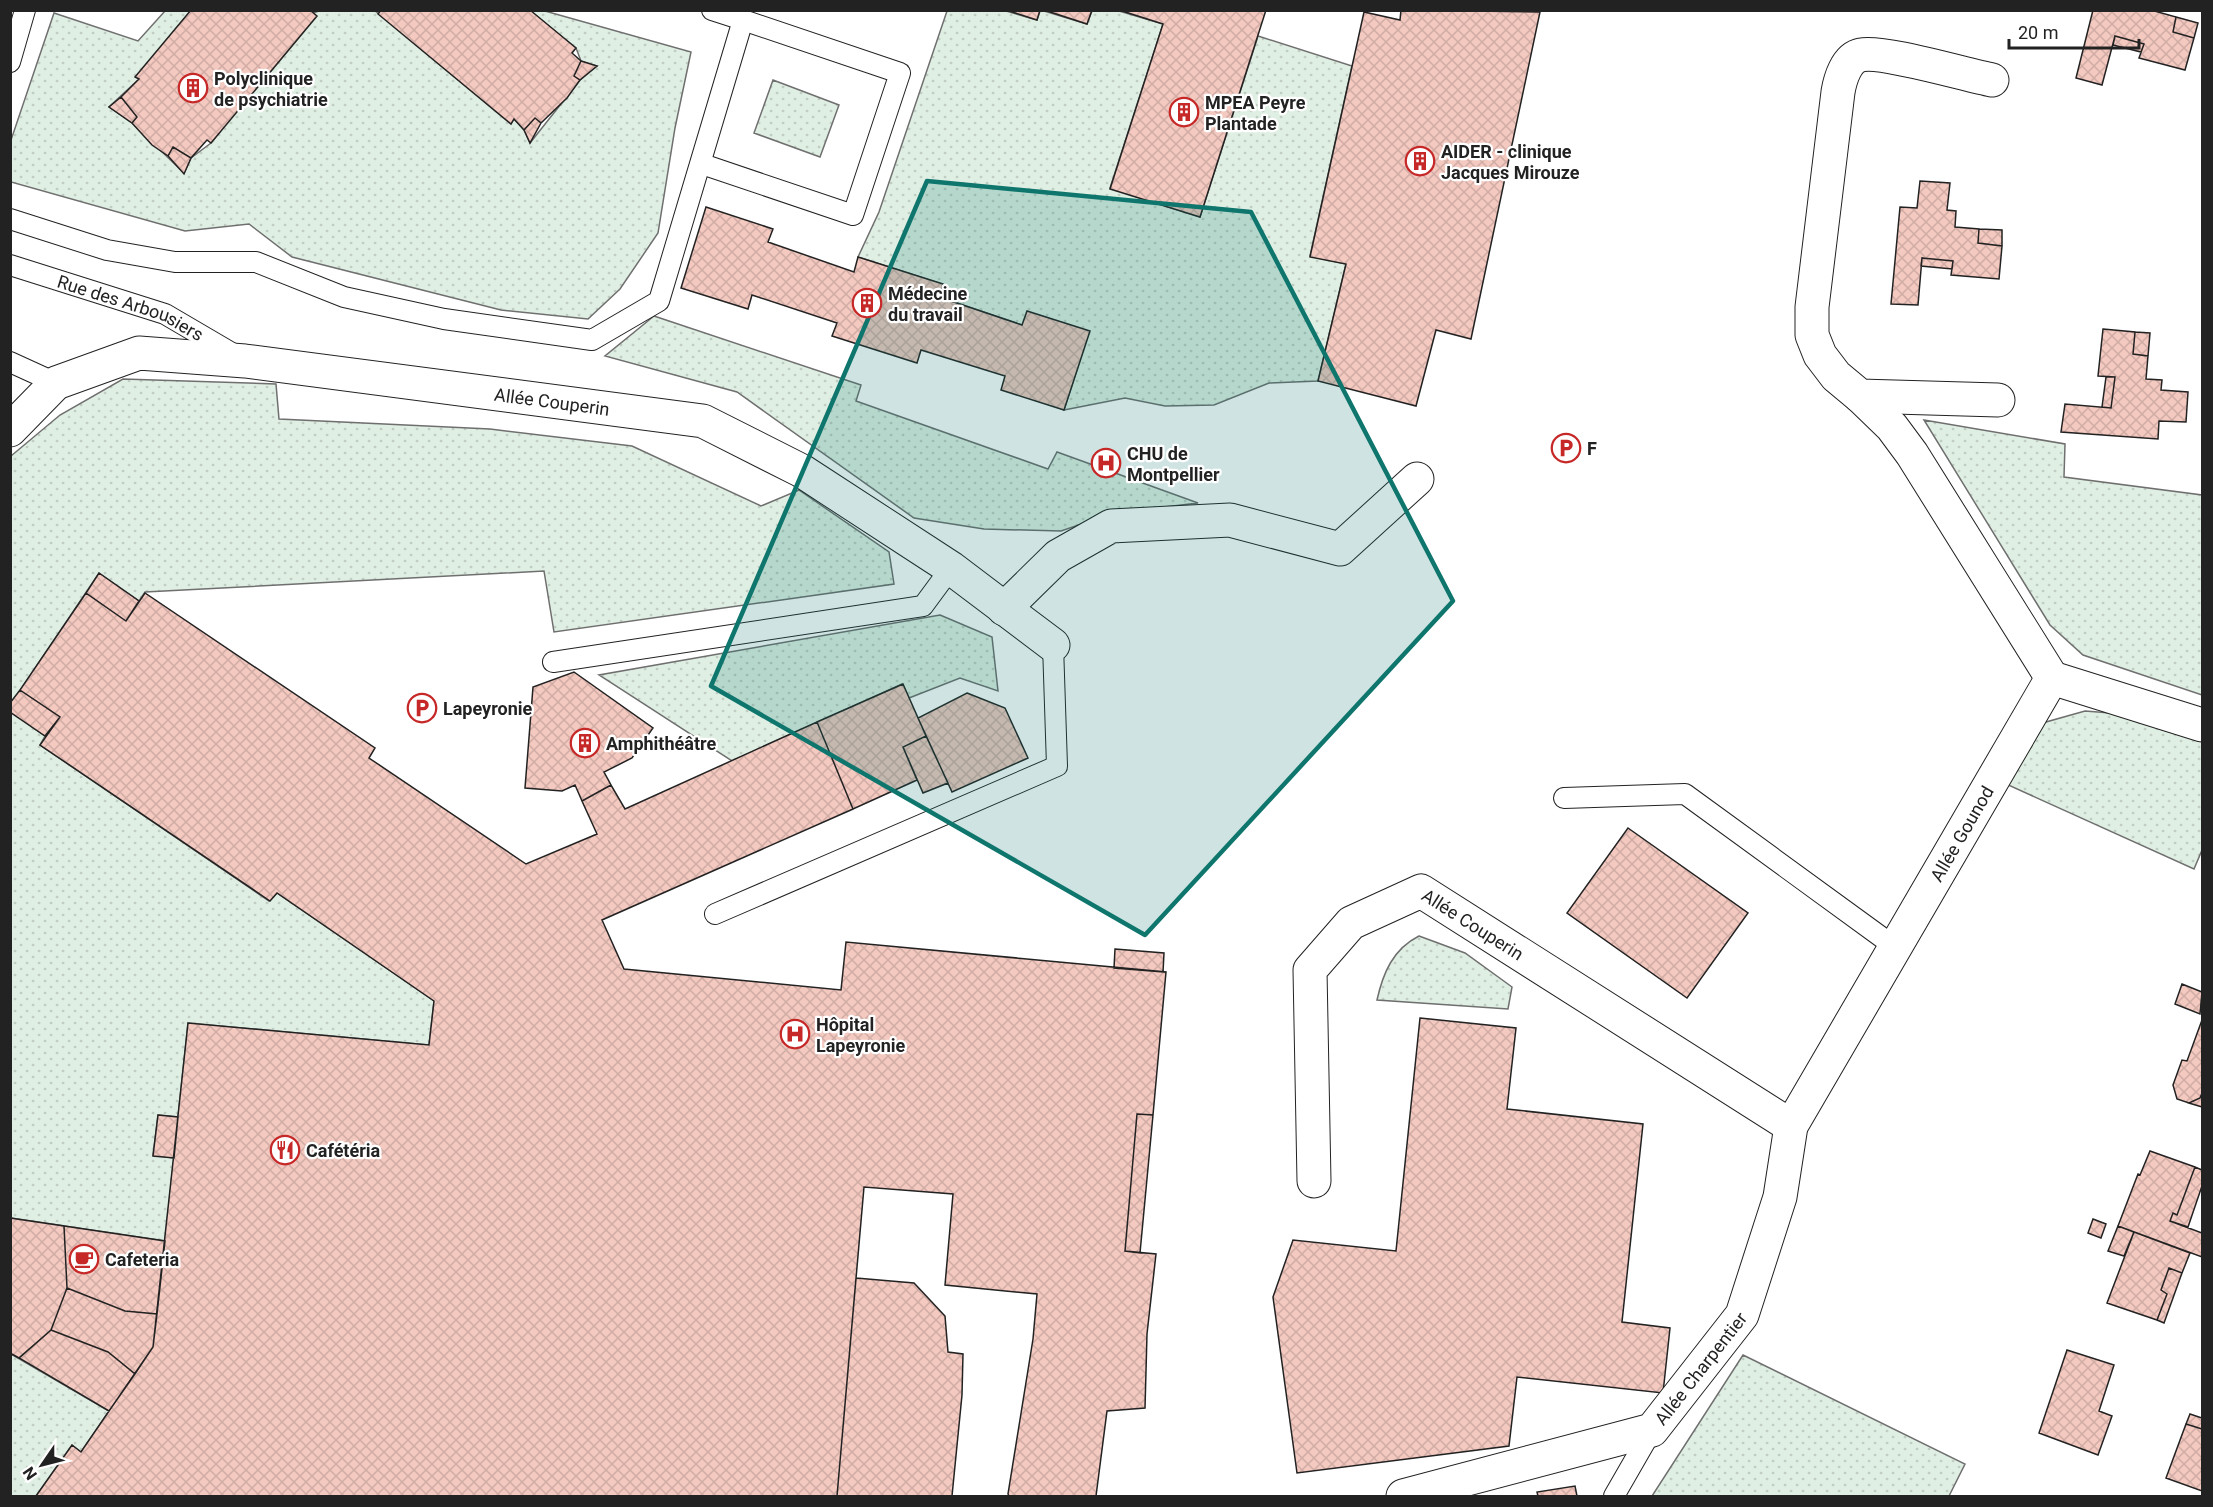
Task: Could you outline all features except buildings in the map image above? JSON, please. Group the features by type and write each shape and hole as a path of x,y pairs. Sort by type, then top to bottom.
{"street":[{"path":"1992,80 1880,55 1860,55 1852,59 1843,74 1838,92 1812,307 1812,335 1820,355 1836,376 1892,427 1912,454 2052,678 2202,725"},
{"name":"Allée Couperin","path":"10,430 56,383 139,353 245,361 703,421 802,471 951,568 1053,645"},
{"path":"1860,396 1998,400"},
{"path":"1004,609 1058,556 1110,526 1230,520 1340,549 1417,479"},
{"name":"Allée Gounod","path":"1791,1126 2052,678"},
{"name":"Allée Couperin","path":"1314,1181 1310,970 1350,923 1421,891 1791,1126"},
{"name":"Allée Charpentier","path":"1402,1497 1652,1430 1742,1315 1780,1197 1791,1126"}],"lane":[{"path":"10,62 25,10"},
{"path":"702,164 853,215 900,73 712,10"},
{"path":"10,219 107,250 176,262 256,262 344,297 444,319 592,340 660,301 743,20"},
{"name":"Rue des Arbousiers","path":"10,265 165,314 245,361"},
{"path":"10,362 56,383"},
{"path":"553,662 923,606 951,568"},
{"path":"715,914 1057,766 1053,645"},
{"path":"1564,798 1685,794 1895,947"},
{"path":"1614,1497 1652,1430"}],"highlighted area":[{"path":"927,181 1251,212 1453,601 1145,935 711,686"}],"green space":[{"path":"165,11 194,11 139,79 109,107 132,123 184,173 191,158 211,143 313,13 319,11 375,11 514,119 524,130 530,143 584,75 597,66 581,61 576,48 530,11 545,11 691,52 675,128 658,233 620,289 588,319 501,310 292,257 249,224 185,231 11,182 11,140 54,13 138,41"},
{"path":"947,11 1006,11 1037,20 1040,11 1044,11 1087,24 1092,11 1119,11 1163,24 1110,188 1200,217 1258,36 1352,66 1310,256 1346,264 1318,381 1269,383 1214,405 1165,406 1125,398 1064,410 1089,332 1022,325 939,297 942,284 858,257 879,212"},
{"path":"773,80 839,105 820,157 754,133"},
{"path":"654,316 861,385 856,401 1048,469 1057,452 1198,503 1114,513 1061,531 984,529 914,518 737,392 605,356"},
{"path":"123,379 276,384 279,419 490,429 632,446 761,506 799,490 889,552 894,584 554,632 544,571 145,592 139,601 99,573 11,704 11,456 60,415"},
{"path":"1924,420 2065,444 2064,477 2202,495 2202,695 2083,655 2050,625"},
{"path":"940,615 992,637 998,691 960,678 909,698 902,684 732,761 599,675"},
{"path":"2085,711 2123,714 2202,740 2202,850 2194,869 2006,784 2039,724"},
{"path":"11,712 45,736 40,745 269,901 277,893 434,1001 429,1045 188,1023 178,1117 158,1115 153,1155 174,1158 165,1241 11,1218"},
{"path":"1419,936 1465,953 1512,987 1508,1009 1377,1000 1382,980 1390,963 1402,948"},
{"path":"11,1354 109,1411 81,1452 72,1445 36,1496 11,1496"},
{"path":"1743,1355 1965,1464 1949,1496 1652,1496"}],"place":[{"name":"Polyclinique de psychiatrie","path":"193,88"},
{"name":"MPEA Peyre Plantade","path":"1184,112"},
{"name":"AIDER - clinique Jacques Mirouze","path":"1420,161"},
{"name":"Médecine du travail","path":"867,303"},
{"name":"F","path":"1566,448"},
{"name":"CHU de Montpellier","path":"1106,463"},
{"name":"Lapeyronie","path":"422,708"},
{"name":"Amphithéâtre","path":"585,743"},
{"name":"Hôpital Lapeyronie","path":"795,1034"},
{"name":"Cafétéria","path":"285,1150"},
{"name":"Cafeteria","path":"84,1259"}]}
